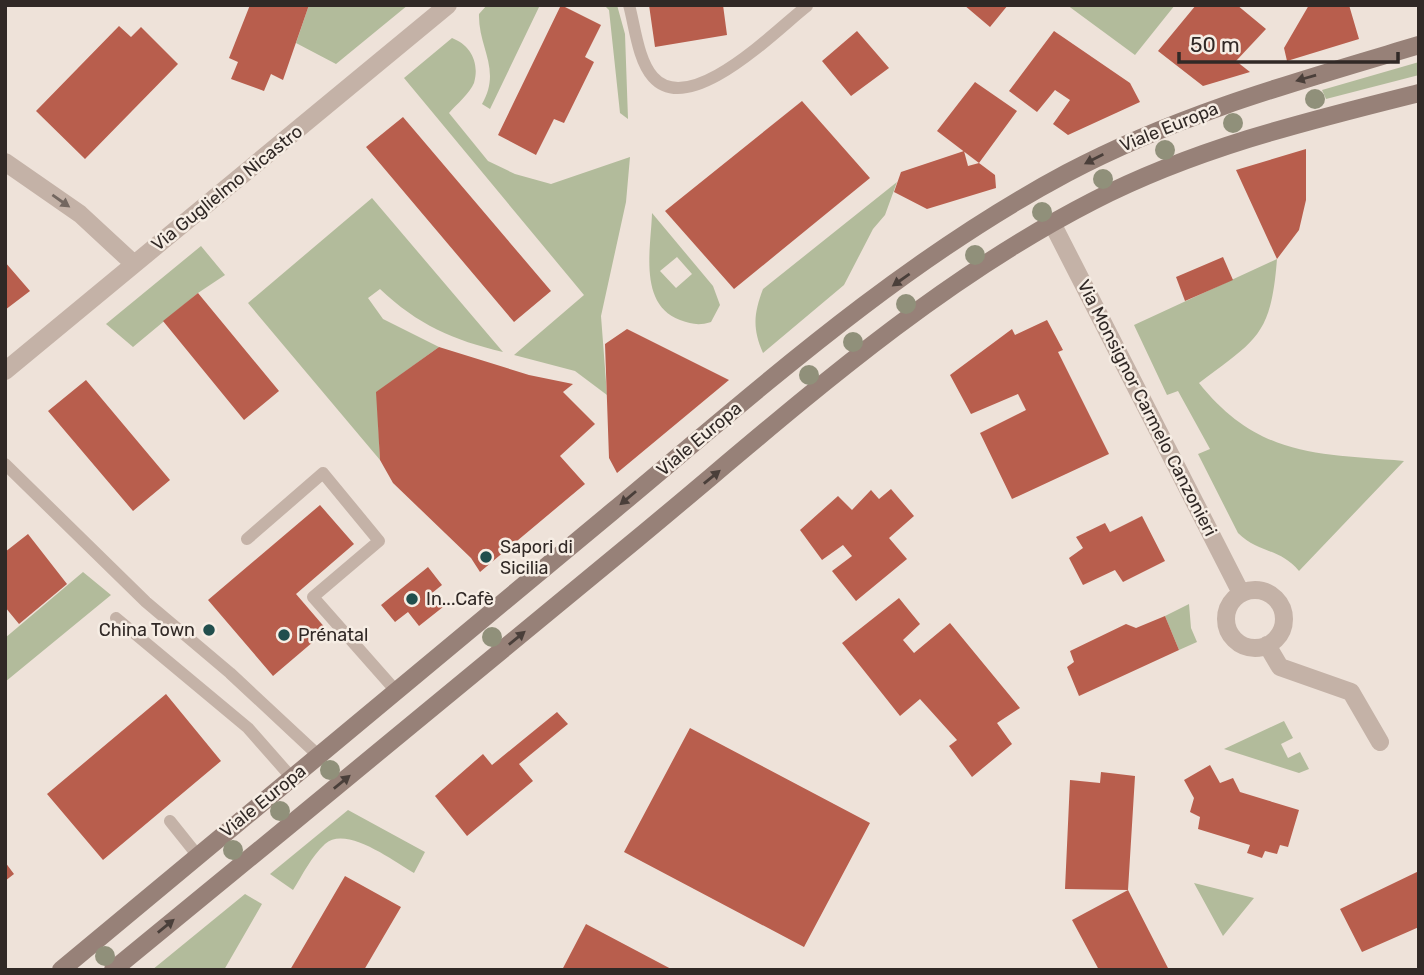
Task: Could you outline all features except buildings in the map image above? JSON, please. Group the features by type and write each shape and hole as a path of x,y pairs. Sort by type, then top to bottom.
{"main road":[{"name":"Viale Europa","path":"61,970 833,329 1005,210 1114,149 1201,112 1419,45"},
{"name":"Viale Europa","path":"113,970 920,308 1052,223 1141,178 1255,136 1419,93"}],"street":[{"name":"Via Guglielmo Nicastro","path":"5,371 448,5"},
{"path":"5,162 80,214 134,264"},
{"name":"Via Monsignor Carmelo Canzonieri","path":"1052,223 1241,593"},
{"path":"1260,590 1277,600 1282,608 1282,627 1267,645 1244,646 1230,634 1226,616 1234,599 1241,593 1260,590"},
{"path":"1267,645 1280,667 1351,692 1380,742"}],"lane":[{"path":"629,5 647,69 654,80 672,88 695,88 714,79 807,6"},
{"path":"5,464 146,602 230,673 319,756"},
{"path":"247,539 323,473 379,541 313,597 396,691"},
{"path":"116,618 248,728 292,778"},
{"path":"170,821 198,856"}],"green space":[{"path":"309,5 408,5 336,64 296,43"},
{"path":"487,5 540,5 490,109 482,104 488,91 490,69 479,14"},
{"path":"604,5 617,5 625,34 628,119 620,113 609,10"},
{"path":"1067,5 1175,5 1135,55"},
{"path":"452,38 464,45 472,55 476,75 469,91 449,113 488,161 515,174 551,184 630,157 626,202 601,316 607,395 575,371 514,355 584,295 404,78"},
{"path":"1419,62 1419,75 1326,99 1322,90"},
{"path":"897,182 885,215 873,229 844,285 763,353 755,321 763,289"},
{"path":"372,198 503,352 437,330 394,302 380,289 368,298 383,319 439,347 377,392 380,460 248,303"},
{"path":"652,213 713,286 720,305 711,322 695,324 680,320 667,312 658,301 650,274","holes":["677,257 692,274 676,288 660,271"]},
{"path":"201,246 225,275 198,293 133,347 106,324"},
{"path":"1277,259 1270,305 1258,333 1248,345 1199,383 1221,407 1267,438 1317,453 1404,461 1299,571 1284,558 1253,544 1238,533 1198,454 1210,449 1178,391 1167,395 1134,325"},
{"path":"83,572 111,595 5,682 5,638"},
{"path":"1189,604 1191,628 1197,642 1179,650 1165,616"},
{"path":"1284,721 1293,738 1281,744 1288,758 1300,752 1309,769 1299,773 1224,749"},
{"path":"348,810 425,852 414,873 370,847 345,839 334,839 325,844 311,860 293,890 270,874"},
{"path":"1194,883 1254,898 1223,936"},
{"path":"245,894 262,904 224,970 152,970"}],"place":[{"name":"Sapori di Sicilia","path":"486,557"},
{"name":"In...Cafè","path":"412,599"},
{"name":"China Town","path":"209,630"},
{"name":"Prénatal","path":"284,635"}]}
